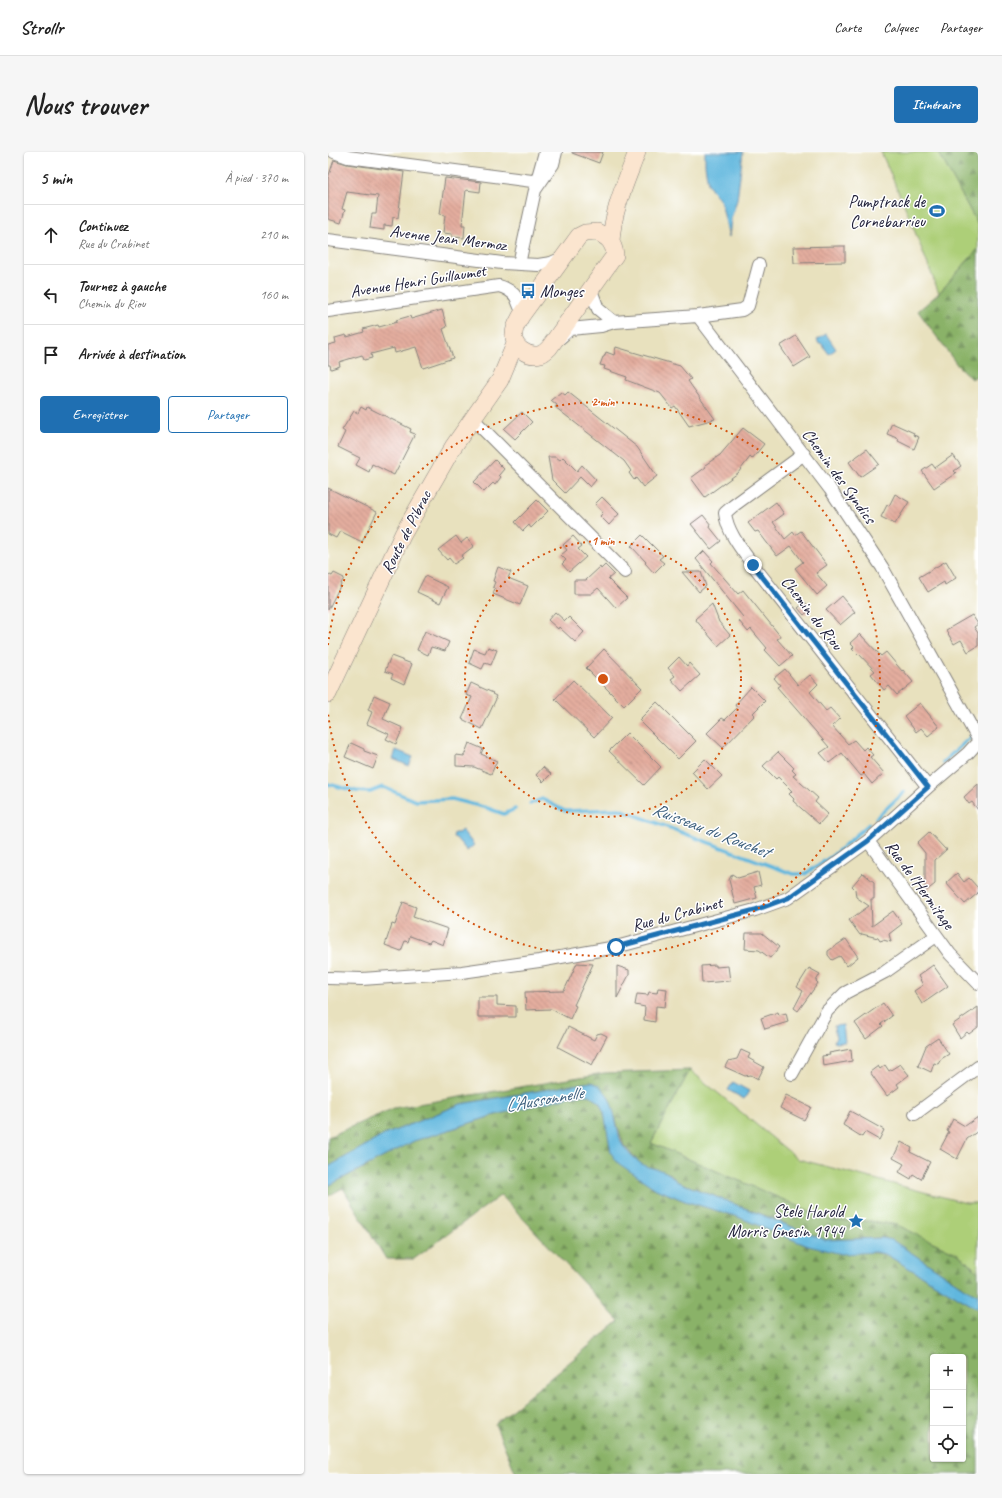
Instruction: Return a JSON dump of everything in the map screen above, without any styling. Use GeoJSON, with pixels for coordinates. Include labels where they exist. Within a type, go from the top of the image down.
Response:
{"type":"FeatureCollection","features":[{"type":"Feature","properties":{"kind":"main road"},"geometry":{"type":"LineString","coordinates":[[611,241],[617,203],[638,152]]}},
{"type":"Feature","properties":{"kind":"main road"},"geometry":{"type":"LineString","coordinates":[[591,232],[617,203]]}},
{"type":"Feature","properties":{"kind":"main road"},"geometry":{"type":"LineString","coordinates":[[549,348],[615,255],[614,247],[611,241],[598,232],[591,232]]}},
{"type":"Feature","properties":{"kind":"main road","name":"Route de Pibrac"},"geometry":{"type":"LineString","coordinates":[[328,694],[404,534],[431,483],[472,418],[500,380],[515,344],[515,329],[524,312],[579,236],[591,232]]}},
{"type":"Feature","properties":{"kind":"main road"},"geometry":{"type":"LineString","coordinates":[[515,344],[522,351],[532,354]]}},
{"type":"Feature","properties":{"kind":"main road","name":"Route de Pibrac"},"geometry":{"type":"LineString","coordinates":[[500,380],[532,354],[540,354],[549,348]]}},
{"type":"Feature","properties":{"kind":"street"},"geometry":{"type":"LineString","coordinates":[[334,152],[348,157],[534,185]]}},
{"type":"Feature","properties":{"kind":"street"},"geometry":{"type":"LineString","coordinates":[[519,264],[534,185],[545,152]]}},
{"type":"Feature","properties":{"kind":"street"},"geometry":{"type":"LineString","coordinates":[[534,185],[553,164],[556,152]]}},
{"type":"Feature","properties":{"kind":"street","name":"Avenue Jean Mermoz"},"geometry":{"type":"LineString","coordinates":[[328,240],[421,253],[519,264],[538,265],[551,263],[562,258]]}},
{"type":"Feature","properties":{"kind":"street"},"geometry":{"type":"LineString","coordinates":[[549,348],[570,329],[601,326],[614,322],[698,316],[742,310],[748,306],[759,265]]}},
{"type":"Feature","properties":{"kind":"street","name":"Avenue Henri Guillaumet"},"geometry":{"type":"LineString","coordinates":[[328,312],[499,286],[510,290],[516,297],[520,308],[524,312]]}},
{"type":"Feature","properties":{"kind":"street"},"geometry":{"type":"LineString","coordinates":[[591,290],[598,309],[614,322]]}},
{"type":"Feature","properties":{"kind":"street","name":"Chemin des Syndics"},"geometry":{"type":"LineString","coordinates":[[698,316],[830,489],[882,567],[976,737]]}},
{"type":"Feature","properties":{"kind":"street"},"geometry":{"type":"LineString","coordinates":[[472,418],[626,572]]}},
{"type":"Feature","properties":{"kind":"street","name":"Chemin du Riou"},"geometry":{"type":"LineString","coordinates":[[804,454],[733,506],[725,513],[726,518],[739,545],[753,565],[928,787]]}},
{"type":"Feature","properties":{"kind":"street","name":"Rue du Crabinet"},"geometry":{"type":"LineString","coordinates":[[328,978],[362,979],[462,972],[539,961],[616,947],[755,910],[788,898],[868,841],[968,753],[976,737]]}},
{"type":"Feature","properties":{"kind":"street","name":"Rue de l'Hermitage"},"geometry":{"type":"LineString","coordinates":[[868,841],[936,936],[950,954],[978,983]]}},
{"type":"Feature","properties":{"kind":"street"},"geometry":{"type":"LineString","coordinates":[[792,1074],[827,1011],[845,993],[885,972],[936,936]]}},
{"type":"Feature","properties":{"kind":"street"},"geometry":{"type":"LineString","coordinates":[[915,1114],[978,1067]]}},
{"type":"Feature","properties":{"kind":"green space"},"geometry":{"type":"Polygon","coordinates":[[[881,152],[939,152],[978,225],[978,249],[939,293],[906,209],[881,152]]]}},
{"type":"Feature","properties":{"kind":"green space"},"geometry":{"type":"Polygon","coordinates":[[[978,152],[978,225],[939,153],[978,152]]]}},
{"type":"Feature","properties":{"kind":"green space"},"geometry":{"type":"Polygon","coordinates":[[[978,249],[978,375],[972,379],[958,366],[918,311],[939,293],[978,249]]]}},
{"type":"Feature","properties":{"kind":"green space"},"geometry":{"type":"Polygon","coordinates":[[[690,1070],[798,1159],[966,1203],[978,1203],[978,1272],[958,1254],[897,1225],[870,1221],[833,1221],[651,1143],[690,1070]]]}},
{"type":"Feature","properties":{"kind":"green space"},"geometry":{"type":"Polygon","coordinates":[[[690,1070],[651,1143],[833,1221],[870,1221],[897,1225],[958,1254],[978,1272],[978,1295],[966,1289],[892,1240],[882,1238],[826,1240],[676,1181],[671,1174],[642,1165],[624,1146],[609,1098],[591,1082],[461,1104],[384,1135],[328,1167],[328,1137],[394,1108],[604,1073],[690,1070]]]}},
{"type":"Feature","properties":{"kind":"green space"},"geometry":{"type":"Polygon","coordinates":[[[576,1095],[591,1096],[597,1100],[604,1113],[611,1153],[656,1189],[685,1201],[738,1217],[808,1246],[885,1254],[978,1309],[978,1474],[516,1474],[495,1424],[619,1321],[501,1195],[414,1259],[386,1259],[343,1188],[328,1196],[328,1186],[414,1141],[495,1115],[576,1095]]]}},
{"type":"Feature","properties":{"kind":"water"},"geometry":{"type":"Polygon","coordinates":[[[705,152],[743,152],[737,200],[731,219],[729,237],[721,202],[708,184],[705,165],[705,152]]]}},
{"type":"Feature","properties":{"kind":"water"},"geometry":{"type":"Polygon","coordinates":[[[826,334],[836,349],[829,354],[817,340],[826,334]]]}},
{"type":"Feature","properties":{"kind":"water"},"geometry":{"type":"Polygon","coordinates":[[[396,750],[413,757],[409,766],[393,759],[396,750]]]}},
{"type":"Feature","properties":{"kind":"water"},"geometry":{"type":"Polygon","coordinates":[[[462,830],[474,845],[467,851],[456,838],[453,837],[454,833],[458,833],[462,830]]]}},
{"type":"Feature","properties":{"kind":"water"},"geometry":{"type":"Polygon","coordinates":[[[843,1025],[845,1042],[835,1043],[834,1041],[836,1038],[834,1026],[843,1025]]]}},
{"type":"Feature","properties":{"kind":"water","name":"L'Aussonnelle"},"geometry":{"type":"Polygon","coordinates":[[[591,1082],[599,1086],[606,1093],[610,1100],[623,1146],[643,1165],[665,1172],[676,1181],[825,1240],[882,1238],[892,1240],[966,1289],[978,1295],[978,1309],[885,1254],[875,1252],[842,1254],[808,1246],[738,1217],[685,1201],[656,1189],[618,1163],[611,1153],[604,1112],[599,1102],[590,1095],[576,1095],[495,1115],[414,1141],[328,1186],[328,1167],[384,1135],[461,1104],[591,1082]]]}},
{"type":"Feature","properties":{"kind":"water"},"geometry":{"type":"Polygon","coordinates":[[[733,1082],[749,1091],[744,1099],[728,1090],[733,1082]]]}},
{"type":"Feature","properties":{"kind":"building"},"geometry":{"type":"Polygon","coordinates":[[[572,152],[603,152],[599,163],[572,152]]]}},
{"type":"Feature","properties":{"kind":"building"},"geometry":{"type":"Polygon","coordinates":[[[334,160],[347,164],[404,172],[398,218],[393,217],[392,226],[384,225],[384,230],[370,228],[372,214],[376,214],[378,196],[347,192],[342,209],[345,210],[341,223],[328,219],[328,178],[334,160]]]}},
{"type":"Feature","properties":{"kind":"building"},"geometry":{"type":"Polygon","coordinates":[[[445,178],[481,182],[480,192],[466,190],[462,225],[465,225],[464,238],[452,237],[452,234],[443,233],[445,215],[440,214],[445,178]]]}},
{"type":"Feature","properties":{"kind":"building"},"geometry":{"type":"Polygon","coordinates":[[[845,246],[845,262],[794,263],[793,247],[845,246]]]}},
{"type":"Feature","properties":{"kind":"building"},"geometry":{"type":"Polygon","coordinates":[[[442,310],[447,327],[443,329],[453,358],[423,368],[416,347],[395,353],[394,348],[371,354],[372,358],[364,360],[362,355],[339,362],[340,366],[331,369],[330,365],[328,365],[328,345],[336,343],[335,338],[346,335],[347,337],[364,332],[363,329],[378,325],[379,327],[397,322],[396,320],[410,316],[411,319],[442,310]]]}},
{"type":"Feature","properties":{"kind":"building"},"geometry":{"type":"Polygon","coordinates":[[[796,336],[810,357],[794,367],[780,346],[796,336]]]}},
{"type":"Feature","properties":{"kind":"building"},"geometry":{"type":"Polygon","coordinates":[[[616,347],[680,366],[691,379],[688,381],[715,419],[689,426],[675,406],[672,408],[660,393],[626,380],[627,377],[604,369],[605,366],[600,365],[603,357],[606,352],[614,355],[616,347]]]}},
{"type":"Feature","properties":{"kind":"building"},"geometry":{"type":"Polygon","coordinates":[[[561,392],[565,395],[568,392],[637,447],[657,476],[643,487],[636,478],[634,480],[629,473],[631,471],[624,461],[555,407],[557,405],[551,400],[561,392]]]}},
{"type":"Feature","properties":{"kind":"building"},"geometry":{"type":"Polygon","coordinates":[[[361,407],[366,410],[367,407],[411,429],[410,432],[415,434],[394,475],[372,464],[369,472],[356,465],[360,458],[338,447],[345,432],[342,430],[354,411],[358,413],[361,407]]]}},
{"type":"Feature","properties":{"kind":"building"},"geometry":{"type":"Polygon","coordinates":[[[522,412],[532,422],[515,439],[504,429],[522,412]]]}},
{"type":"Feature","properties":{"kind":"building"},"geometry":{"type":"Polygon","coordinates":[[[892,423],[914,433],[913,435],[919,437],[914,449],[898,441],[899,439],[887,434],[892,423]]]}},
{"type":"Feature","properties":{"kind":"building"},"geometry":{"type":"Polygon","coordinates":[[[743,428],[764,444],[752,459],[750,457],[738,473],[705,497],[691,478],[706,467],[705,465],[720,455],[743,428]]]}},
{"type":"Feature","properties":{"kind":"building"},"geometry":{"type":"Polygon","coordinates":[[[867,449],[879,464],[860,477],[849,462],[867,449]]]}},
{"type":"Feature","properties":{"kind":"building"},"geometry":{"type":"Polygon","coordinates":[[[953,455],[961,466],[954,471],[956,473],[934,488],[922,471],[932,464],[935,468],[953,455]]]}},
{"type":"Feature","properties":{"kind":"building"},"geometry":{"type":"Polygon","coordinates":[[[548,457],[556,457],[560,460],[563,457],[577,471],[582,465],[596,480],[590,487],[580,477],[565,493],[552,480],[548,457]]]}},
{"type":"Feature","properties":{"kind":"building"},"geometry":{"type":"Polygon","coordinates":[[[495,460],[504,469],[499,475],[501,477],[495,485],[493,483],[484,492],[474,482],[495,460]]]}},
{"type":"Feature","properties":{"kind":"building"},"geometry":{"type":"Polygon","coordinates":[[[328,488],[377,512],[362,542],[340,531],[336,538],[328,534],[328,488]]]}},
{"type":"Feature","properties":{"kind":"building"},"geometry":{"type":"Polygon","coordinates":[[[895,494],[909,502],[895,524],[881,517],[895,494]]]}},
{"type":"Feature","properties":{"kind":"building"},"geometry":{"type":"Polygon","coordinates":[[[602,497],[619,514],[609,525],[600,516],[603,513],[595,504],[602,497]]]}},
{"type":"Feature","properties":{"kind":"building"},"geometry":{"type":"Polygon","coordinates":[[[537,500],[548,511],[531,528],[529,525],[523,531],[515,522],[537,500]]]}},
{"type":"Feature","properties":{"kind":"building"},"geometry":{"type":"Polygon","coordinates":[[[776,502],[784,514],[773,522],[785,539],[793,532],[795,535],[801,531],[827,565],[816,573],[827,586],[817,595],[795,568],[803,562],[791,546],[777,556],[758,531],[755,532],[748,523],[776,502]]]}},
{"type":"Feature","properties":{"kind":"building"},"geometry":{"type":"Polygon","coordinates":[[[703,515],[711,525],[709,526],[721,541],[711,549],[691,524],[703,515]]]}},
{"type":"Feature","properties":{"kind":"building"},"geometry":{"type":"Polygon","coordinates":[[[642,535],[663,556],[659,559],[664,563],[654,573],[631,546],[642,535]]]}},
{"type":"Feature","properties":{"kind":"building"},"geometry":{"type":"Polygon","coordinates":[[[456,536],[461,543],[467,538],[474,546],[461,556],[463,558],[454,564],[449,558],[447,560],[438,550],[456,536]]]}},
{"type":"Feature","properties":{"kind":"building"},"geometry":{"type":"Polygon","coordinates":[[[573,536],[582,546],[578,549],[586,557],[569,572],[562,564],[566,560],[561,555],[567,550],[563,545],[573,536]]]}},
{"type":"Feature","properties":{"kind":"building"},"geometry":{"type":"Polygon","coordinates":[[[704,551],[713,561],[711,563],[738,594],[743,590],[781,637],[777,639],[792,656],[780,666],[765,650],[767,648],[751,629],[748,632],[739,621],[743,617],[696,559],[704,551]]]}},
{"type":"Feature","properties":{"kind":"building"},"geometry":{"type":"Polygon","coordinates":[[[946,561],[956,578],[945,585],[944,582],[928,592],[919,577],[946,561]]]}},
{"type":"Feature","properties":{"kind":"building"},"geometry":{"type":"Polygon","coordinates":[[[605,565],[614,574],[608,579],[627,598],[616,608],[598,588],[591,594],[574,594],[574,580],[586,580],[600,567],[601,569],[605,565]]]}},
{"type":"Feature","properties":{"kind":"building"},"geometry":{"type":"Polygon","coordinates":[[[498,567],[511,572],[508,578],[528,586],[520,605],[493,594],[495,582],[493,581],[498,567]]]}},
{"type":"Feature","properties":{"kind":"building"},"geometry":{"type":"Polygon","coordinates":[[[682,572],[701,572],[706,586],[699,592],[682,572]]]}},
{"type":"Feature","properties":{"kind":"building"},"geometry":{"type":"Polygon","coordinates":[[[334,573],[344,578],[328,610],[328,574],[332,576],[334,573]]]}},
{"type":"Feature","properties":{"kind":"building"},"geometry":{"type":"Polygon","coordinates":[[[425,576],[448,587],[440,603],[417,592],[425,576]]]}},
{"type":"Feature","properties":{"kind":"building"},"geometry":{"type":"Polygon","coordinates":[[[842,596],[855,612],[840,625],[826,610],[842,596]]]}},
{"type":"Feature","properties":{"kind":"building"},"geometry":{"type":"Polygon","coordinates":[[[805,602],[811,609],[804,615],[798,608],[805,602]]]}},
{"type":"Feature","properties":{"kind":"building"},"geometry":{"type":"Polygon","coordinates":[[[712,604],[719,622],[730,635],[718,646],[695,619],[712,604]]]}},
{"type":"Feature","properties":{"kind":"building"},"geometry":{"type":"Polygon","coordinates":[[[555,612],[565,621],[569,617],[584,632],[575,642],[559,627],[558,629],[548,620],[555,612]]]}},
{"type":"Feature","properties":{"kind":"building"},"geometry":{"type":"Polygon","coordinates":[[[972,615],[978,624],[974,627],[978,633],[978,646],[968,652],[961,640],[954,644],[946,630],[972,615]]]}},
{"type":"Feature","properties":{"kind":"building"},"geometry":{"type":"Polygon","coordinates":[[[425,631],[449,642],[445,651],[431,647],[428,655],[417,650],[425,631]]]}},
{"type":"Feature","properties":{"kind":"building"},"geometry":{"type":"Polygon","coordinates":[[[860,634],[881,656],[886,652],[913,682],[897,695],[889,686],[884,690],[871,674],[875,671],[859,654],[858,655],[852,649],[854,647],[850,643],[860,634]]]}},
{"type":"Feature","properties":{"kind":"building"},"geometry":{"type":"Polygon","coordinates":[[[488,647],[497,650],[491,665],[485,663],[482,669],[469,663],[474,649],[485,653],[488,647]]]}},
{"type":"Feature","properties":{"kind":"building"},"geometry":{"type":"Polygon","coordinates":[[[604,649],[642,688],[624,706],[586,668],[604,649]]]}},
{"type":"Feature","properties":{"kind":"building"},"geometry":{"type":"Polygon","coordinates":[[[391,656],[412,664],[404,684],[391,678],[393,674],[385,671],[391,656]]]}},
{"type":"Feature","properties":{"kind":"building"},"geometry":{"type":"Polygon","coordinates":[[[679,657],[687,666],[689,663],[700,675],[682,691],[671,679],[675,676],[668,668],[679,657]]]}},
{"type":"Feature","properties":{"kind":"building"},"geometry":{"type":"Polygon","coordinates":[[[785,669],[798,685],[810,675],[818,684],[810,692],[826,711],[830,708],[840,719],[832,726],[848,744],[854,740],[863,750],[866,747],[873,755],[870,757],[884,773],[872,784],[864,774],[861,776],[842,753],[829,763],[820,753],[829,747],[777,687],[780,685],[774,678],[785,669]]]}},
{"type":"Feature","properties":{"kind":"building"},"geometry":{"type":"Polygon","coordinates":[[[573,680],[612,718],[594,737],[555,699],[573,680]]]}},
{"type":"Feature","properties":{"kind":"building"},"geometry":{"type":"Polygon","coordinates":[[[471,683],[493,693],[492,694],[496,696],[482,729],[462,719],[472,697],[466,695],[471,683]]]}},
{"type":"Feature","properties":{"kind":"building"},"geometry":{"type":"Polygon","coordinates":[[[751,687],[765,701],[753,713],[755,715],[723,748],[707,733],[722,718],[725,720],[737,708],[735,705],[751,687]]]}},
{"type":"Feature","properties":{"kind":"building"},"geometry":{"type":"Polygon","coordinates":[[[374,695],[390,702],[383,719],[403,728],[396,744],[386,739],[389,734],[367,724],[372,712],[368,710],[374,695]]]}},
{"type":"Feature","properties":{"kind":"building"},"geometry":{"type":"Polygon","coordinates":[[[657,702],[696,741],[678,759],[639,720],[657,702]]]}},
{"type":"Feature","properties":{"kind":"building"},"geometry":{"type":"Polygon","coordinates":[[[920,703],[939,727],[928,736],[921,728],[916,732],[904,716],[920,703]]]}},
{"type":"Feature","properties":{"kind":"building"},"geometry":{"type":"Polygon","coordinates":[[[627,733],[661,767],[644,785],[609,751],[627,733]]]}},
{"type":"Feature","properties":{"kind":"building"},"geometry":{"type":"Polygon","coordinates":[[[351,743],[364,749],[364,751],[378,756],[373,769],[345,757],[351,743]]]}},
{"type":"Feature","properties":{"kind":"building"},"geometry":{"type":"Polygon","coordinates":[[[469,743],[483,749],[481,754],[497,761],[491,774],[474,767],[456,766],[456,755],[464,756],[469,743]]]}},
{"type":"Feature","properties":{"kind":"building"},"geometry":{"type":"Polygon","coordinates":[[[778,752],[794,768],[792,770],[796,774],[793,776],[818,798],[815,802],[828,814],[819,824],[793,801],[794,799],[789,794],[792,791],[778,777],[776,779],[763,766],[778,752]]]}},
{"type":"Feature","properties":{"kind":"building"},"geometry":{"type":"Polygon","coordinates":[[[705,759],[722,776],[708,789],[692,772],[705,759]]]}},
{"type":"Feature","properties":{"kind":"building"},"geometry":{"type":"Polygon","coordinates":[[[543,767],[551,774],[543,782],[536,775],[543,767]]]}},
{"type":"Feature","properties":{"kind":"building"},"geometry":{"type":"Polygon","coordinates":[[[978,784],[978,810],[972,802],[969,804],[964,797],[978,784]]]}},
{"type":"Feature","properties":{"kind":"building"},"geometry":{"type":"Polygon","coordinates":[[[929,832],[945,849],[947,849],[935,860],[935,884],[925,892],[925,853],[917,843],[929,832]]]}},
{"type":"Feature","properties":{"kind":"building"},"geometry":{"type":"Polygon","coordinates":[[[758,872],[761,885],[754,887],[757,898],[735,904],[729,880],[732,874],[738,878],[758,872]]]}},
{"type":"Feature","properties":{"kind":"building"},"geometry":{"type":"Polygon","coordinates":[[[863,873],[874,882],[874,899],[871,899],[872,926],[893,911],[902,924],[889,934],[891,942],[883,940],[880,941],[878,938],[862,934],[860,935],[849,920],[869,906],[856,897],[855,889],[852,886],[863,873]]]}},
{"type":"Feature","properties":{"kind":"building"},"geometry":{"type":"Polygon","coordinates":[[[957,873],[964,882],[969,878],[978,888],[978,893],[965,904],[946,883],[957,873]]]}},
{"type":"Feature","properties":{"kind":"building"},"geometry":{"type":"Polygon","coordinates":[[[403,902],[416,907],[413,917],[448,929],[443,945],[431,940],[429,943],[410,936],[408,942],[405,941],[401,951],[385,945],[392,924],[395,925],[403,902]]]}},
{"type":"Feature","properties":{"kind":"building"},"geometry":{"type":"Polygon","coordinates":[[[746,933],[762,933],[779,947],[770,958],[759,950],[745,949],[746,933]]]}},
{"type":"Feature","properties":{"kind":"building"},"geometry":{"type":"Polygon","coordinates":[[[846,939],[858,957],[847,966],[840,956],[832,960],[828,955],[828,951],[846,939]]]}},
{"type":"Feature","properties":{"kind":"building"},"geometry":{"type":"Polygon","coordinates":[[[577,963],[593,964],[574,1005],[576,1006],[570,1019],[551,1009],[526,1010],[525,992],[564,991],[577,963]]]}},
{"type":"Feature","properties":{"kind":"building"},"geometry":{"type":"Polygon","coordinates":[[[716,965],[716,967],[728,966],[730,981],[702,983],[701,966],[716,965]]]}},
{"type":"Feature","properties":{"kind":"building"},"geometry":{"type":"Polygon","coordinates":[[[933,965],[948,986],[922,1004],[914,991],[923,985],[918,976],[933,965]]]}},
{"type":"Feature","properties":{"kind":"building"},"geometry":{"type":"Polygon","coordinates":[[[617,966],[629,970],[629,975],[617,998],[617,966]]]}},
{"type":"Feature","properties":{"kind":"building"},"geometry":{"type":"Polygon","coordinates":[[[809,968],[820,974],[816,981],[818,983],[798,1011],[794,1008],[803,991],[797,987],[809,968]]]}},
{"type":"Feature","properties":{"kind":"building"},"geometry":{"type":"Polygon","coordinates":[[[658,988],[667,989],[665,1007],[656,1006],[655,1022],[644,1020],[645,1007],[635,1005],[637,994],[648,995],[649,992],[657,993],[658,988]]]}},
{"type":"Feature","properties":{"kind":"building"},"geometry":{"type":"Polygon","coordinates":[[[478,997],[497,997],[497,1005],[516,1006],[516,1017],[478,1017],[478,997]]]}},
{"type":"Feature","properties":{"kind":"building"},"geometry":{"type":"Polygon","coordinates":[[[883,1003],[892,1016],[881,1024],[883,1026],[866,1039],[855,1023],[883,1003]]]}},
{"type":"Feature","properties":{"kind":"building"},"geometry":{"type":"Polygon","coordinates":[[[978,1007],[978,1027],[969,1034],[967,1032],[960,1038],[952,1025],[978,1007]]]}},
{"type":"Feature","properties":{"kind":"building"},"geometry":{"type":"Polygon","coordinates":[[[778,1012],[779,1015],[786,1013],[788,1022],[765,1029],[761,1018],[778,1012]]]}},
{"type":"Feature","properties":{"kind":"building"},"geometry":{"type":"Polygon","coordinates":[[[568,1027],[594,1040],[597,1034],[601,1033],[607,1036],[592,1065],[558,1047],[568,1027]]]}},
{"type":"Feature","properties":{"kind":"building"},"geometry":{"type":"Polygon","coordinates":[[[938,1038],[949,1054],[941,1059],[938,1064],[934,1063],[931,1072],[918,1066],[926,1046],[938,1038]]]}},
{"type":"Feature","properties":{"kind":"building"},"geometry":{"type":"Polygon","coordinates":[[[851,1049],[852,1061],[823,1066],[822,1056],[830,1055],[829,1053],[851,1049]]]}},
{"type":"Feature","properties":{"kind":"building"},"geometry":{"type":"Polygon","coordinates":[[[741,1050],[750,1054],[748,1058],[764,1067],[758,1079],[751,1075],[745,1076],[725,1067],[728,1061],[737,1059],[741,1050]]]}},
{"type":"Feature","properties":{"kind":"building"},"geometry":{"type":"Polygon","coordinates":[[[900,1064],[909,1075],[897,1084],[899,1087],[887,1096],[870,1072],[878,1066],[880,1069],[885,1065],[889,1071],[900,1064]]]}},
{"type":"Feature","properties":{"kind":"building"},"geometry":{"type":"Polygon","coordinates":[[[786,1095],[811,1107],[804,1120],[780,1108],[786,1095]]]}},
{"type":"Feature","properties":{"kind":"building"},"geometry":{"type":"Polygon","coordinates":[[[850,1111],[884,1130],[879,1140],[865,1132],[862,1137],[843,1125],[850,1111]]]}},
{"type":"Feature","properties":{"kind":"building"},"geometry":{"type":"Polygon","coordinates":[[[978,1117],[978,1131],[967,1139],[957,1159],[940,1149],[949,1132],[947,1131],[953,1119],[965,1126],[978,1117]]]}},
{"type":"Feature","properties":{"kind":"building"},"geometry":{"type":"Polygon","coordinates":[[[901,1142],[912,1148],[910,1152],[930,1162],[921,1179],[913,1174],[911,1179],[899,1172],[904,1164],[893,1158],[901,1142]]]}},
{"type":"Feature","properties":{"kind":"waterway","name":"Ruisseau du Rouchet"},"geometry":{"type":"LineString","coordinates":[[943,762],[973,735]]}},
{"type":"Feature","properties":{"kind":"waterway","name":"Ruisseau du Rouchet"},"geometry":{"type":"LineString","coordinates":[[328,784],[356,791],[370,792],[383,787],[416,801],[452,799],[504,814],[515,809]]}},
{"type":"Feature","properties":{"kind":"waterway","name":"Ruisseau du Rouchet"},"geometry":{"type":"LineString","coordinates":[[876,818],[904,792]]}},
{"type":"Feature","properties":{"kind":"waterway","name":"Ruisseau du Rouchet"},"geometry":{"type":"LineString","coordinates":[[530,804],[542,799],[565,811],[619,809],[793,874],[805,874],[832,856],[869,824]]}},
{"type":"Feature","properties":{"kind":"place","name":"Pumptrack de Cornebarrieu"},"geometry":{"type":"Point","coordinates":[937,211]}},
{"type":"Feature","properties":{"kind":"place","name":"Monges"},"geometry":{"type":"Point","coordinates":[528,291]}},
{"type":"Feature","properties":{"kind":"place","name":"Stele Harold Morris Gnesin 1944"},"geometry":{"type":"Point","coordinates":[856,1221]}},
{"type":"Feature","properties":{"kind":"route"},"geometry":{"type":"LineString","coordinates":[[616,947],[755,910],[788,898],[868,841],[928,787],[753,565]]}}]}
